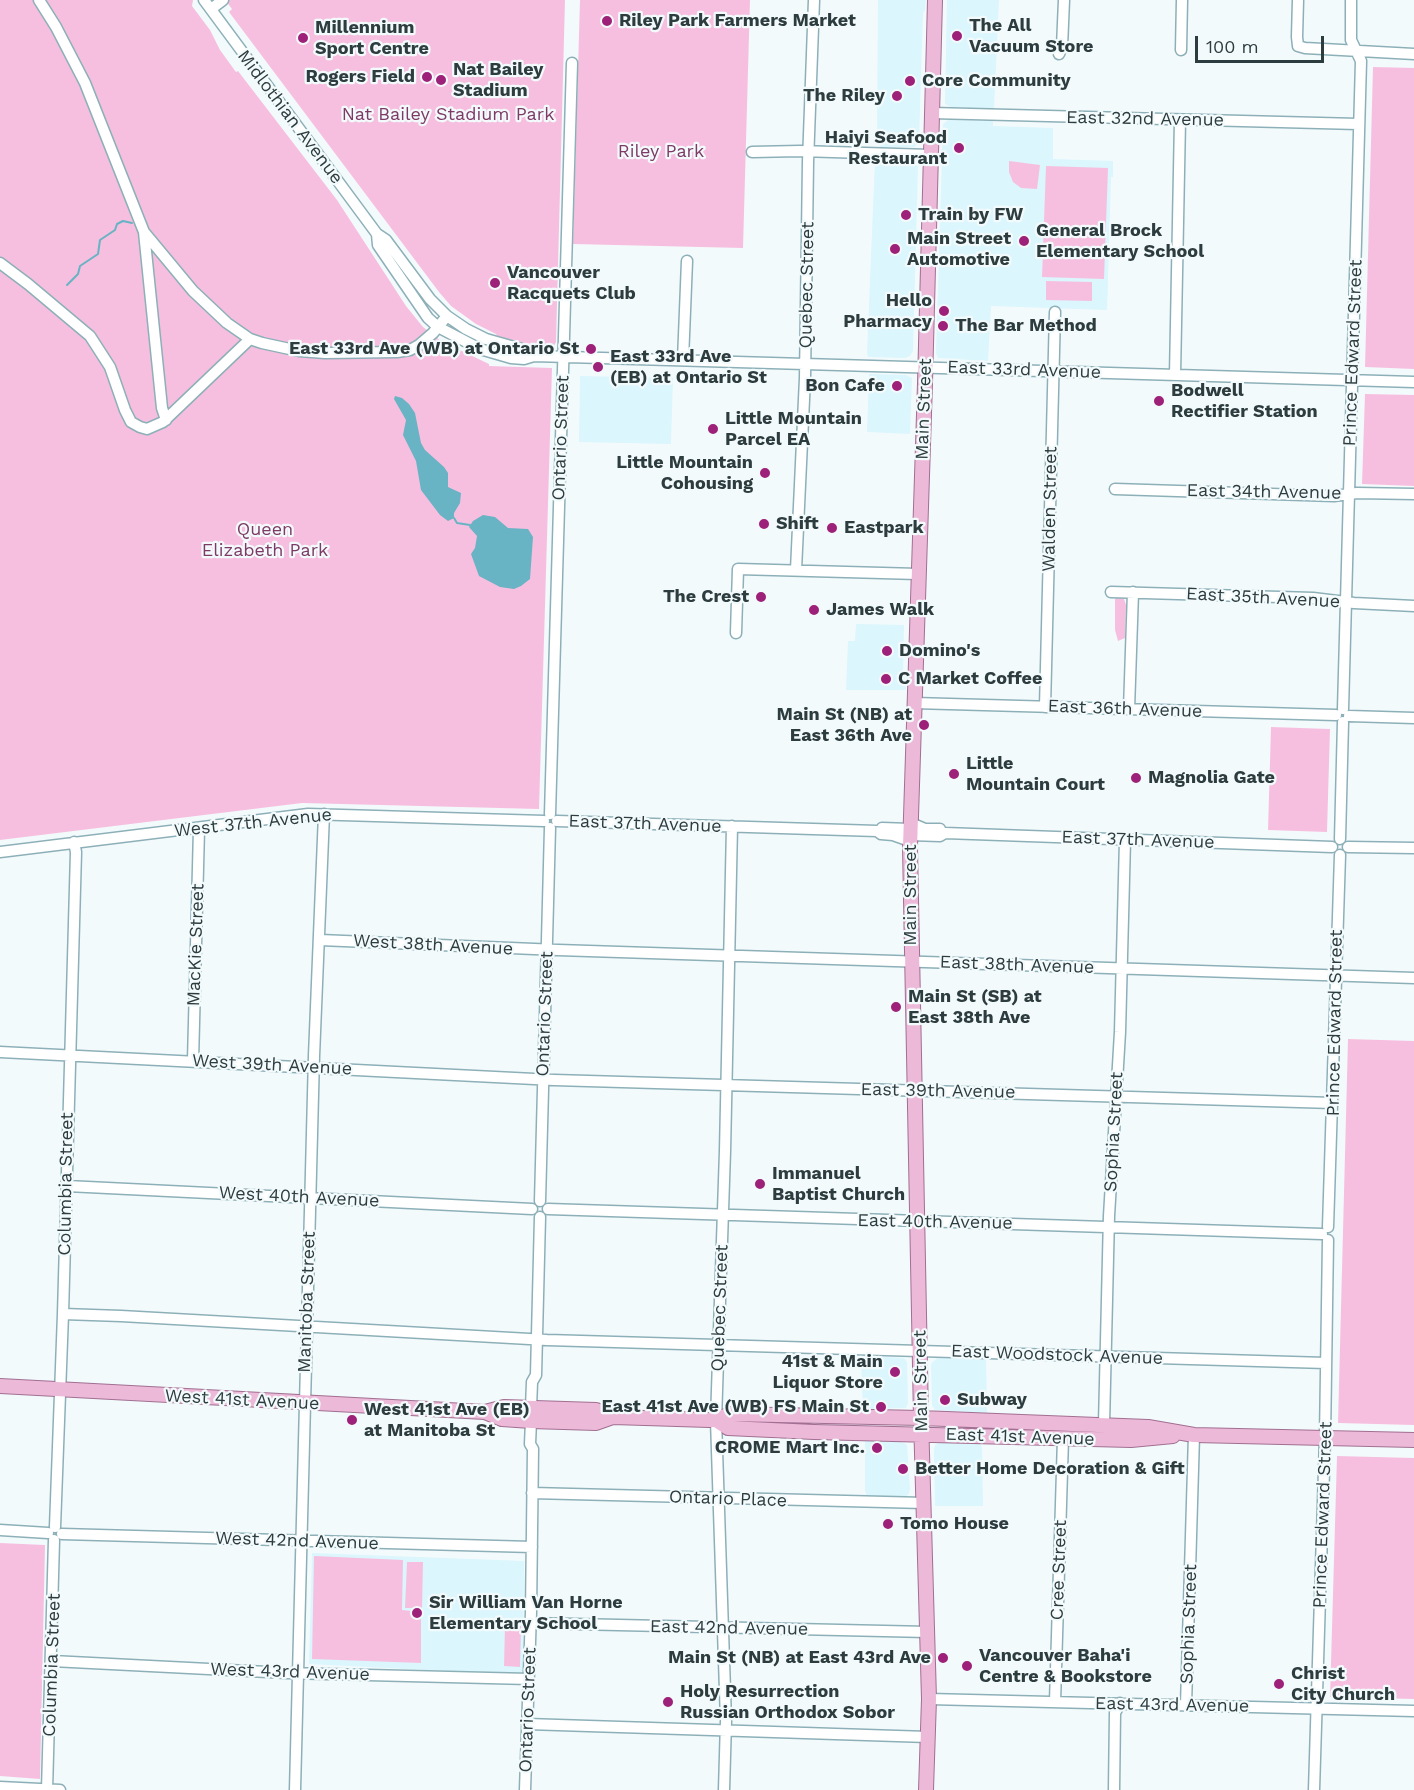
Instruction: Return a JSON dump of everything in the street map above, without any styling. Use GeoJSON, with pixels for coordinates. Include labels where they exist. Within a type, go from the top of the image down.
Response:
{"type":"FeatureCollection","features":[{"type":"Feature","properties":{"kind":"main road","name":"Main Street"},"geometry":{"type":"LineString","coordinates":[[926,1790],[929,1699],[928,1632],[921,1418],[910,832],[926,367],[935,0]]}},
{"type":"Feature","properties":{"kind":"main road","name":"West 41st Avenue"},"geometry":{"type":"LineString","coordinates":[[0,1386],[484,1412],[504,1407],[535,1415]]}},
{"type":"Feature","properties":{"kind":"main road","name":"East 41st Avenue"},"geometry":{"type":"LineString","coordinates":[[535,1415],[596,1423],[613,1417],[716,1420],[730,1414],[921,1418],[1148,1426],[1188,1434],[1414,1440]]}},
{"type":"Feature","properties":{"kind":"main road","name":"East 41st Avenue"},"geometry":{"type":"LineString","coordinates":[[716,1420],[728,1428],[922,1434],[1148,1440],[1188,1434]]}},
{"type":"Feature","properties":{"kind":"street"},"geometry":{"type":"LineString","coordinates":[[39,0],[85,83],[144,232],[162,408],[166,420]]}},
{"type":"Feature","properties":{"kind":"street"},"geometry":{"type":"LineString","coordinates":[[207,4],[223,0]]}},
{"type":"Feature","properties":{"kind":"street","name":"Quebec Street"},"geometry":{"type":"LineString","coordinates":[[796,570],[805,364],[814,0]]}},
{"type":"Feature","properties":{"kind":"street"},"geometry":{"type":"LineString","coordinates":[[1059,54],[1062,47],[1064,0]]}},
{"type":"Feature","properties":{"kind":"street"},"geometry":{"type":"LineString","coordinates":[[1181,50],[1182,0]]}},
{"type":"Feature","properties":{"kind":"street"},"geometry":{"type":"LineString","coordinates":[[1298,0],[1298,46],[1414,54]]}},
{"type":"Feature","properties":{"kind":"street","name":"Prince Edward Street"},"geometry":{"type":"LineString","coordinates":[[1314,1790],[1325,1438],[1326,1234],[1333,1103],[1337,847],[1343,716],[1361,61],[1351,40],[1351,0]]}},
{"type":"Feature","properties":{"kind":"street","name":"Midlothian Avenue"},"geometry":{"type":"LineString","coordinates":[[207,4],[377,234],[386,240],[430,299],[466,330],[486,339],[525,350],[534,356]]}},
{"type":"Feature","properties":{"kind":"street","name":"Ontario Street"},"geometry":{"type":"LineString","coordinates":[[525,1790],[532,1547],[533,1449],[530,1443],[535,1415],[532,1382],[536,1375],[572,63]]}},
{"type":"Feature","properties":{"kind":"street","name":"East 32nd Avenue"},"geometry":{"type":"LineString","coordinates":[[932,113],[1358,124]]}},
{"type":"Feature","properties":{"kind":"street"},"geometry":{"type":"LineString","coordinates":[[1175,375],[1180,120]]}},
{"type":"Feature","properties":{"kind":"street"},"geometry":{"type":"LineString","coordinates":[[752,152],[759,150],[930,155]]}},
{"type":"Feature","properties":{"kind":"street"},"geometry":{"type":"LineString","coordinates":[[144,232],[193,291],[227,322],[250,339],[262,343],[299,351],[325,353],[397,352],[410,350],[419,345],[447,316]]}},
{"type":"Feature","properties":{"kind":"street","name":"Midlothian Avenue"},"geometry":{"type":"LineString","coordinates":[[377,234],[378,245],[401,280],[438,327]]}},
{"type":"Feature","properties":{"kind":"street"},"geometry":{"type":"LineString","coordinates":[[683,360],[687,261]]}},
{"type":"Feature","properties":{"kind":"street"},"geometry":{"type":"LineString","coordinates":[[0,263],[66,315],[98,345],[110,367],[131,422],[147,429],[166,420],[250,339]]}},
{"type":"Feature","properties":{"kind":"street","name":"Walden Street"},"geometry":{"type":"LineString","coordinates":[[1044,707],[1055,312]]}},
{"type":"Feature","properties":{"kind":"street","name":"East 33rd Avenue"},"geometry":{"type":"LineString","coordinates":[[438,327],[493,354],[524,359],[534,356],[563,356],[1414,382]]}},
{"type":"Feature","properties":{"kind":"street","name":"East 34th Avenue"},"geometry":{"type":"LineString","coordinates":[[1115,489],[1334,496],[1348,493],[1414,494]]}},
{"type":"Feature","properties":{"kind":"street"},"geometry":{"type":"LineString","coordinates":[[736,633],[738,569],[918,574]]}},
{"type":"Feature","properties":{"kind":"street","name":"East 35th Avenue"},"geometry":{"type":"LineString","coordinates":[[1111,592],[1313,598],[1414,606]]}},
{"type":"Feature","properties":{"kind":"street"},"geometry":{"type":"LineString","coordinates":[[1130,709],[1132,592]]}},
{"type":"Feature","properties":{"kind":"street","name":"East 36th Avenue"},"geometry":{"type":"LineString","coordinates":[[914,703],[1414,718]]}},
{"type":"Feature","properties":{"kind":"street","name":"West 37th Avenue"},"geometry":{"type":"LineString","coordinates":[[0,852],[199,829],[263,819],[324,814],[550,821]]}},
{"type":"Feature","properties":{"kind":"street","name":"Manitoba Street"},"geometry":{"type":"LineString","coordinates":[[295,1790],[313,1067],[324,814]]}},
{"type":"Feature","properties":{"kind":"street","name":"East 37th Avenue"},"geometry":{"type":"LineString","coordinates":[[550,821],[877,831],[881,828],[940,836],[945,833],[1337,847]]}},
{"type":"Feature","properties":{"kind":"street","name":"Quebec Street"},"geometry":{"type":"LineString","coordinates":[[724,1790],[726,1730],[716,1420],[732,826]]}},
{"type":"Feature","properties":{"kind":"street","name":"MacKie Street"},"geometry":{"type":"LineString","coordinates":[[193,1061],[199,829]]}},
{"type":"Feature","properties":{"kind":"street","name":"Sophia Street"},"geometry":{"type":"LineString","coordinates":[[1104,1424],[1109,1226],[1117,1096],[1125,840]]}},
{"type":"Feature","properties":{"kind":"street","name":"Columbia Street"},"geometry":{"type":"LineString","coordinates":[[47,1790],[67,1186],[74,934],[74,842]]}},
{"type":"Feature","properties":{"kind":"street"},"geometry":{"type":"LineString","coordinates":[[1337,847],[1345,854],[1348,847],[1414,848]]}},
{"type":"Feature","properties":{"kind":"street","name":"West 38th Avenue"},"geometry":{"type":"LineString","coordinates":[[320,940],[547,950]]}},
{"type":"Feature","properties":{"kind":"street","name":"East 38th Avenue"},"geometry":{"type":"LineString","coordinates":[[547,950],[1414,978]]}},
{"type":"Feature","properties":{"kind":"street","name":"West 39th Avenue"},"geometry":{"type":"LineString","coordinates":[[0,1052],[544,1080]]}},
{"type":"Feature","properties":{"kind":"street","name":"East 39th Avenue"},"geometry":{"type":"LineString","coordinates":[[544,1080],[1333,1103]]}},
{"type":"Feature","properties":{"kind":"street","name":"West 40th Avenue"},"geometry":{"type":"LineString","coordinates":[[67,1186],[540,1209]]}},
{"type":"Feature","properties":{"kind":"street","name":"East 40th Avenue"},"geometry":{"type":"LineString","coordinates":[[540,1209],[1326,1234]]}},
{"type":"Feature","properties":{"kind":"street","name":"East Woodstock Avenue"},"geometry":{"type":"LineString","coordinates":[[63,1314],[537,1339],[1326,1363]]}},
{"type":"Feature","properties":{"kind":"street","name":"Sophia Street"},"geometry":{"type":"LineString","coordinates":[[1186,1705],[1188,1434]]}},
{"type":"Feature","properties":{"kind":"street","name":"Cree Street"},"geometry":{"type":"LineString","coordinates":[[1055,1702],[1063,1438]]}},
{"type":"Feature","properties":{"kind":"street","name":"Ontario Place"},"geometry":{"type":"LineString","coordinates":[[532,1493],[924,1503]]}},
{"type":"Feature","properties":{"kind":"street","name":"West 42nd Avenue"},"geometry":{"type":"LineString","coordinates":[[0,1530],[532,1547]]}},
{"type":"Feature","properties":{"kind":"street","name":"East 42nd Avenue"},"geometry":{"type":"LineString","coordinates":[[530,1623],[928,1632]]}},
{"type":"Feature","properties":{"kind":"street","name":"West 43rd Avenue"},"geometry":{"type":"LineString","coordinates":[[52,1661],[298,1673],[529,1679]]}},
{"type":"Feature","properties":{"kind":"street","name":"East 43rd Avenue"},"geometry":{"type":"LineString","coordinates":[[929,1699],[1414,1710]]}},
{"type":"Feature","properties":{"kind":"street"},"geometry":{"type":"LineString","coordinates":[[1114,1790],[1115,1713],[1120,1703]]}},
{"type":"Feature","properties":{"kind":"street"},"geometry":{"type":"LineString","coordinates":[[527,1724],[928,1737]]}},
{"type":"Feature","properties":{"kind":"street"},"geometry":{"type":"LineString","coordinates":[[0,1787],[60,1790]]}},
{"type":"Feature","properties":{"kind":"shaded area"},"geometry":{"type":"Polygon","coordinates":[[[878,0],[926,0],[923,13],[919,140],[915,147],[880,147],[877,141],[878,0]]]}},
{"type":"Feature","properties":{"kind":"shaded area"},"geometry":{"type":"Polygon","coordinates":[[[947,0],[999,0],[994,109],[951,107],[945,104],[947,0]]]}},
{"type":"Feature","properties":{"kind":"shaded area","name":"General Brock Elementary School"},"geometry":{"type":"Polygon","coordinates":[[[948,120],[993,121],[993,126],[1053,128],[1053,159],[1113,161],[1107,310],[991,306],[988,361],[938,358],[936,353],[943,124],[948,120]]]}},
{"type":"Feature","properties":{"kind":"shaded area"},"geometry":{"type":"Polygon","coordinates":[[[875,160],[912,162],[918,166],[913,351],[905,358],[868,357],[867,353],[875,160]]]}},
{"type":"Feature","properties":{"kind":"shaded area"},"geometry":{"type":"Polygon","coordinates":[[[869,374],[906,375],[912,378],[910,434],[867,432],[869,374]]]}},
{"type":"Feature","properties":{"kind":"shaded area"},"geometry":{"type":"Polygon","coordinates":[[[580,376],[673,378],[671,444],[579,442],[580,376]]]}},
{"type":"Feature","properties":{"kind":"shaded area"},"geometry":{"type":"Polygon","coordinates":[[[856,624],[904,625],[903,675],[906,680],[906,690],[846,690],[848,641],[855,641],[856,624]]]}},
{"type":"Feature","properties":{"kind":"shaded area"},"geometry":{"type":"Polygon","coordinates":[[[863,1356],[904,1358],[907,1362],[908,1403],[906,1408],[863,1409],[861,1360],[863,1356]]]}},
{"type":"Feature","properties":{"kind":"shaded area"},"geometry":{"type":"Polygon","coordinates":[[[937,1358],[986,1359],[987,1413],[935,1410],[932,1405],[931,1364],[937,1358]]]}},
{"type":"Feature","properties":{"kind":"shaded area"},"geometry":{"type":"Polygon","coordinates":[[[865,1440],[902,1442],[907,1445],[910,1490],[908,1495],[903,1498],[867,1498],[865,1440]]]}},
{"type":"Feature","properties":{"kind":"shaded area"},"geometry":{"type":"Polygon","coordinates":[[[940,1442],[980,1444],[982,1447],[983,1506],[935,1506],[934,1450],[935,1445],[940,1442]]]}},
{"type":"Feature","properties":{"kind":"shaded area","name":"Sir William Van Horne Elementary School"},"geometry":{"type":"Polygon","coordinates":[[[312,1553],[524,1561],[523,1675],[309,1664],[312,1553]]]}},
{"type":"Feature","properties":{"kind":"green space","name":"Queen Elizabeth Park"},"geometry":{"type":"Polygon","coordinates":[[[0,0],[193,0],[192,6],[210,30],[220,50],[337,200],[406,306],[423,327],[441,341],[489,366],[552,368],[539,809],[302,803],[0,840],[0,0]]]}},
{"type":"Feature","properties":{"kind":"green space","name":"Nat Bailey Stadium Park"},"geometry":{"type":"Polygon","coordinates":[[[225,0],[565,0],[556,342],[554,346],[523,345],[499,339],[496,334],[476,324],[451,306],[229,12],[232,9],[225,0]]]}},
{"type":"Feature","properties":{"kind":"green space","name":"Riley Park"},"geometry":{"type":"Polygon","coordinates":[[[580,0],[750,0],[743,248],[573,244],[580,0]]]}},
{"type":"Feature","properties":{"kind":"green space"},"geometry":{"type":"Polygon","coordinates":[[[1373,67],[1414,68],[1414,369],[1365,367],[1373,67]]]}},
{"type":"Feature","properties":{"kind":"green space"},"geometry":{"type":"Polygon","coordinates":[[[1009,161],[1040,165],[1037,189],[1021,188],[1013,182],[1009,172],[1009,161]]]}},
{"type":"Feature","properties":{"kind":"green space"},"geometry":{"type":"Polygon","coordinates":[[[1046,166],[1108,168],[1104,279],[1042,277],[1046,166]]]}},
{"type":"Feature","properties":{"kind":"green space"},"geometry":{"type":"Polygon","coordinates":[[[1046,281],[1092,282],[1092,301],[1046,300],[1046,281]]]}},
{"type":"Feature","properties":{"kind":"green space"},"geometry":{"type":"Polygon","coordinates":[[[1365,394],[1414,395],[1414,486],[1362,484],[1365,394]]]}},
{"type":"Feature","properties":{"kind":"green space"},"geometry":{"type":"Polygon","coordinates":[[[1118,597],[1124,599],[1126,605],[1125,638],[1118,641],[1115,630],[1115,599],[1118,597]]]}},
{"type":"Feature","properties":{"kind":"green space"},"geometry":{"type":"Polygon","coordinates":[[[1271,727],[1330,729],[1327,832],[1268,830],[1271,727]]]}},
{"type":"Feature","properties":{"kind":"green space"},"geometry":{"type":"Polygon","coordinates":[[[1348,1039],[1414,1041],[1414,1425],[1338,1423],[1348,1039]]]}},
{"type":"Feature","properties":{"kind":"green space"},"geometry":{"type":"Polygon","coordinates":[[[1337,1456],[1414,1458],[1414,1699],[1330,1697],[1337,1456]]]}},
{"type":"Feature","properties":{"kind":"green space"},"geometry":{"type":"Polygon","coordinates":[[[0,1543],[45,1545],[40,1779],[0,1776],[0,1543]]]}},
{"type":"Feature","properties":{"kind":"green space"},"geometry":{"type":"Polygon","coordinates":[[[314,1556],[403,1560],[402,1610],[421,1612],[421,1663],[312,1659],[314,1556]]]}},
{"type":"Feature","properties":{"kind":"green space"},"geometry":{"type":"Polygon","coordinates":[[[407,1562],[423,1562],[422,1608],[405,1608],[407,1562]]]}},
{"type":"Feature","properties":{"kind":"green space"},"geometry":{"type":"Polygon","coordinates":[[[505,1626],[521,1626],[520,1667],[504,1666],[505,1626]]]}},
{"type":"Feature","properties":{"kind":"water"},"geometry":{"type":"Polygon","coordinates":[[[395,396],[402,398],[415,413],[421,443],[448,473],[448,487],[461,493],[454,518],[448,521],[440,515],[421,490],[416,461],[403,435],[406,420],[394,399],[395,396]]]}},
{"type":"Feature","properties":{"kind":"water"},"geometry":{"type":"Polygon","coordinates":[[[483,515],[495,517],[508,528],[528,529],[533,537],[530,579],[521,586],[514,589],[500,587],[479,576],[471,554],[475,548],[477,536],[469,527],[473,521],[483,515]]]}},
{"type":"Feature","properties":{"kind":"waterway"},"geometry":{"type":"LineString","coordinates":[[67,285],[78,274],[80,266],[98,254],[100,240],[115,230],[117,224],[123,221],[132,223]]}},
{"type":"Feature","properties":{"kind":"waterway"},"geometry":{"type":"LineString","coordinates":[[454,518],[457,523],[470,525]]}},
{"type":"Feature","properties":{"kind":"place","name":"Riley Park Farmers Market"},"geometry":{"type":"Point","coordinates":[607,21]}},
{"type":"Feature","properties":{"kind":"place","name":"The All Vacuum Store"},"geometry":{"type":"Point","coordinates":[957,36]}},
{"type":"Feature","properties":{"kind":"place","name":"Millennium Sport Centre"},"geometry":{"type":"Point","coordinates":[303,38]}},
{"type":"Feature","properties":{"kind":"place","name":"Rogers Field"},"geometry":{"type":"Point","coordinates":[427,77]}},
{"type":"Feature","properties":{"kind":"place","name":"Nat Bailey Stadium"},"geometry":{"type":"Point","coordinates":[441,80]}},
{"type":"Feature","properties":{"kind":"place","name":"Core Community"},"geometry":{"type":"Point","coordinates":[910,81]}},
{"type":"Feature","properties":{"kind":"place","name":"The Riley"},"geometry":{"type":"Point","coordinates":[897,96]}},
{"type":"Feature","properties":{"kind":"place","name":"Haiyi Seafood Restaurant"},"geometry":{"type":"Point","coordinates":[959,148]}},
{"type":"Feature","properties":{"kind":"place","name":"Train by FW"},"geometry":{"type":"Point","coordinates":[906,215]}},
{"type":"Feature","properties":{"kind":"place","name":"General Brock Elementary School"},"geometry":{"type":"Point","coordinates":[1024,241]}},
{"type":"Feature","properties":{"kind":"place","name":"Main Street Automotive"},"geometry":{"type":"Point","coordinates":[895,249]}},
{"type":"Feature","properties":{"kind":"place","name":"Vancouver Racquets Club"},"geometry":{"type":"Point","coordinates":[495,283]}},
{"type":"Feature","properties":{"kind":"place","name":"Hello Pharmacy"},"geometry":{"type":"Point","coordinates":[944,311]}},
{"type":"Feature","properties":{"kind":"place","name":"The Bar Method"},"geometry":{"type":"Point","coordinates":[943,326]}},
{"type":"Feature","properties":{"kind":"place","name":"East 33rd Ave (WB) at Ontario St"},"geometry":{"type":"Point","coordinates":[591,349]}},
{"type":"Feature","properties":{"kind":"place","name":"East 33rd Ave (EB) at Ontario St"},"geometry":{"type":"Point","coordinates":[598,367]}},
{"type":"Feature","properties":{"kind":"place","name":"Bon Cafe"},"geometry":{"type":"Point","coordinates":[897,386]}},
{"type":"Feature","properties":{"kind":"place","name":"Bodwell Rectifier Station"},"geometry":{"type":"Point","coordinates":[1159,401]}},
{"type":"Feature","properties":{"kind":"place","name":"Little Mountain Parcel EA"},"geometry":{"type":"Point","coordinates":[713,429]}},
{"type":"Feature","properties":{"kind":"place","name":"Little Mountain Cohousing"},"geometry":{"type":"Point","coordinates":[765,473]}},
{"type":"Feature","properties":{"kind":"place","name":"Shift"},"geometry":{"type":"Point","coordinates":[764,524]}},
{"type":"Feature","properties":{"kind":"place","name":"Eastpark"},"geometry":{"type":"Point","coordinates":[832,528]}},
{"type":"Feature","properties":{"kind":"place","name":"The Crest"},"geometry":{"type":"Point","coordinates":[761,597]}},
{"type":"Feature","properties":{"kind":"place","name":"James Walk"},"geometry":{"type":"Point","coordinates":[814,610]}},
{"type":"Feature","properties":{"kind":"place","name":"Domino's"},"geometry":{"type":"Point","coordinates":[887,651]}},
{"type":"Feature","properties":{"kind":"place","name":"C Market Coffee"},"geometry":{"type":"Point","coordinates":[886,679]}},
{"type":"Feature","properties":{"kind":"place","name":"Main St (NB) at East 36th Ave"},"geometry":{"type":"Point","coordinates":[924,725]}},
{"type":"Feature","properties":{"kind":"place","name":"Little Mountain Court"},"geometry":{"type":"Point","coordinates":[954,774]}},
{"type":"Feature","properties":{"kind":"place","name":"Magnolia Gate"},"geometry":{"type":"Point","coordinates":[1136,778]}},
{"type":"Feature","properties":{"kind":"place","name":"Main St (SB) at East 38th Ave"},"geometry":{"type":"Point","coordinates":[896,1007]}},
{"type":"Feature","properties":{"kind":"place","name":"Immanuel Baptist Church"},"geometry":{"type":"Point","coordinates":[760,1184]}},
{"type":"Feature","properties":{"kind":"place","name":"41st & Main Liquor Store"},"geometry":{"type":"Point","coordinates":[895,1372]}},
{"type":"Feature","properties":{"kind":"place","name":"Subway"},"geometry":{"type":"Point","coordinates":[945,1400]}},
{"type":"Feature","properties":{"kind":"place","name":"East 41st Ave (WB) FS Main St"},"geometry":{"type":"Point","coordinates":[881,1407]}},
{"type":"Feature","properties":{"kind":"place","name":"West 41st Ave (EB) at Manitoba St"},"geometry":{"type":"Point","coordinates":[352,1420]}},
{"type":"Feature","properties":{"kind":"place","name":"CROME Mart Inc."},"geometry":{"type":"Point","coordinates":[877,1448]}},
{"type":"Feature","properties":{"kind":"place","name":"Better Home Decoration & Gift"},"geometry":{"type":"Point","coordinates":[903,1469]}},
{"type":"Feature","properties":{"kind":"place","name":"Tomo House"},"geometry":{"type":"Point","coordinates":[888,1524]}},
{"type":"Feature","properties":{"kind":"place","name":"Sir William Van Horne Elementary School"},"geometry":{"type":"Point","coordinates":[417,1613]}},
{"type":"Feature","properties":{"kind":"place","name":"Main St (NB) at East 43rd Ave"},"geometry":{"type":"Point","coordinates":[943,1658]}},
{"type":"Feature","properties":{"kind":"place","name":"Vancouver Baha'i Centre & Bookstore"},"geometry":{"type":"Point","coordinates":[967,1666]}},
{"type":"Feature","properties":{"kind":"place","name":"Christ City Church"},"geometry":{"type":"Point","coordinates":[1279,1684]}},
{"type":"Feature","properties":{"kind":"place","name":"Holy Resurrection Russian Orthodox Sobor"},"geometry":{"type":"Point","coordinates":[668,1702]}}]}
